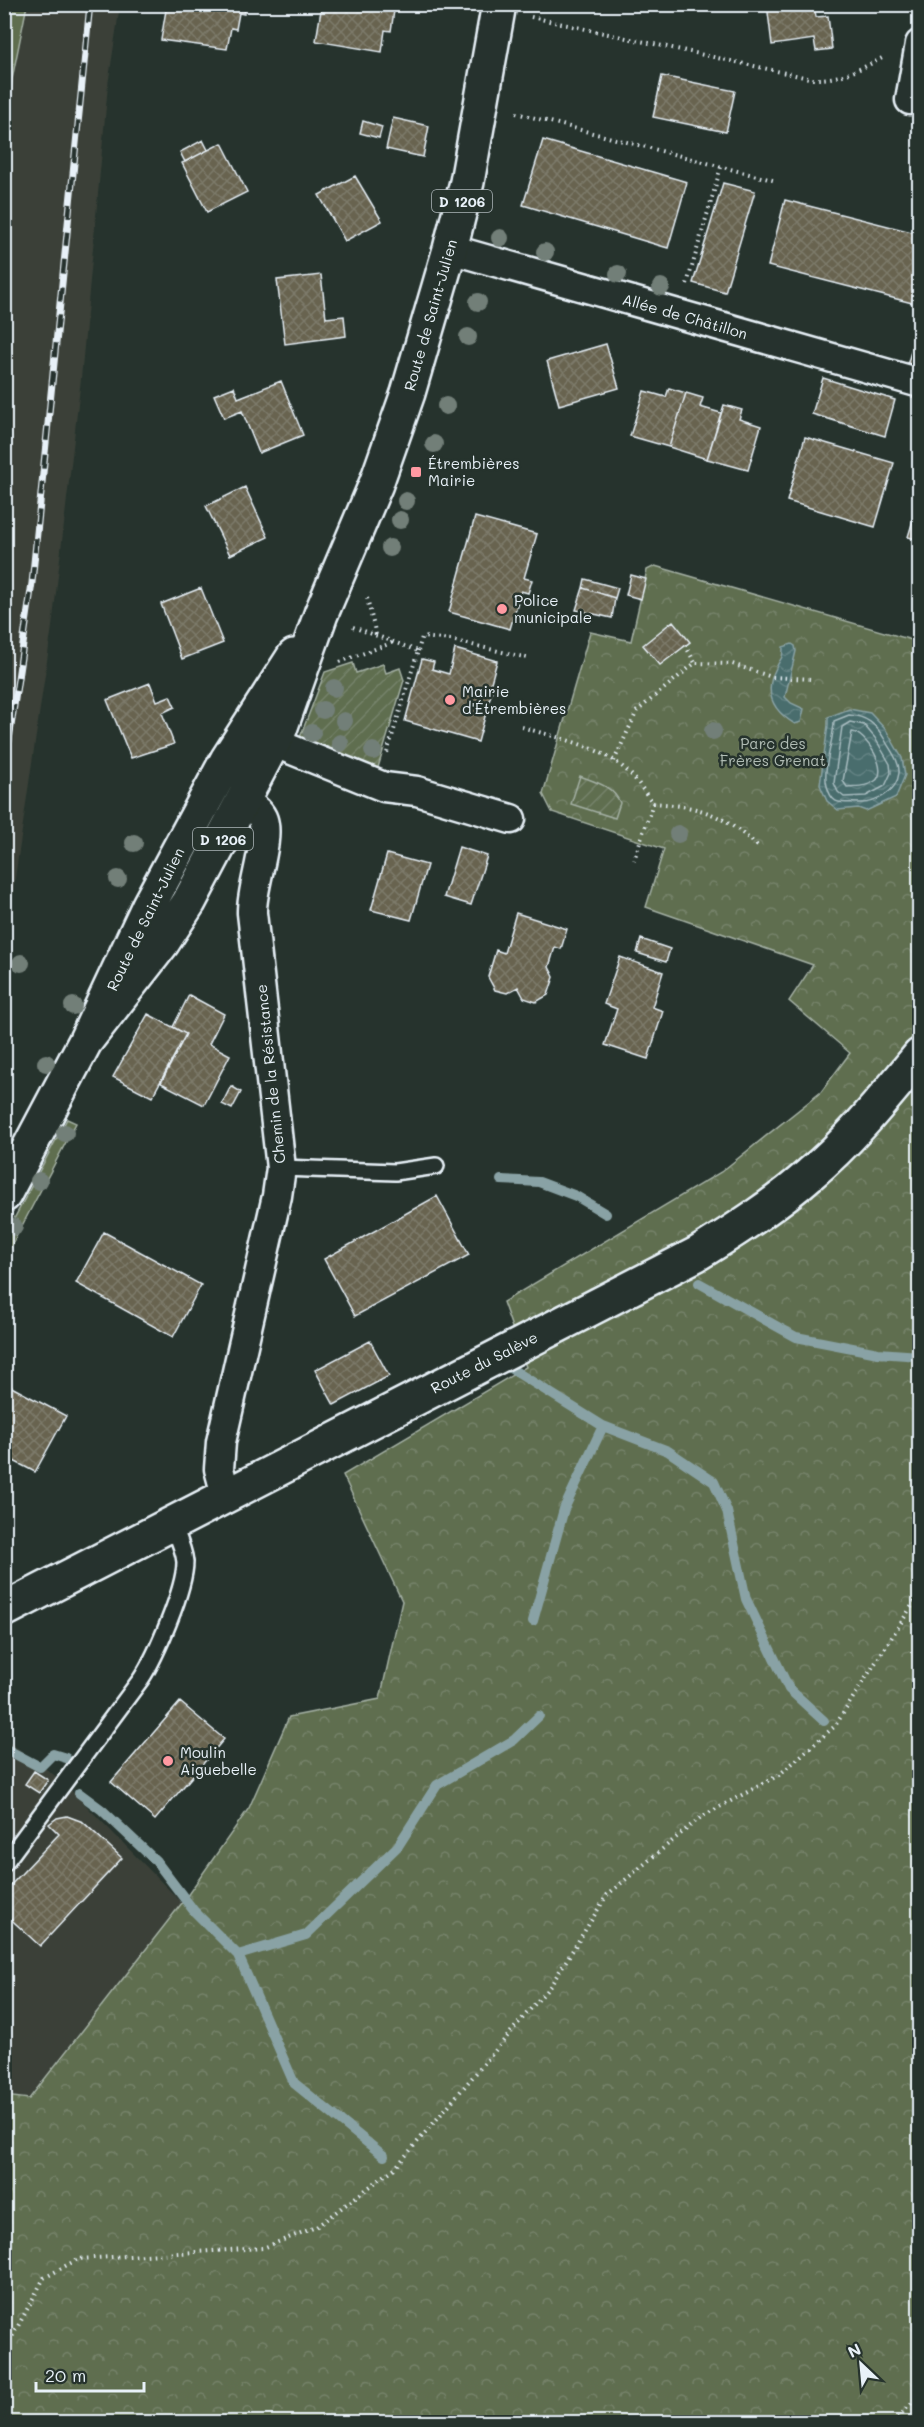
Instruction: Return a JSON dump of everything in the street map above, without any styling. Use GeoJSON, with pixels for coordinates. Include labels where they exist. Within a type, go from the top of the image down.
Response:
{"type":"FeatureCollection","features":[{"type":"Feature","properties":{"kind":"main road","name":"Route de Saint-Julien"},"geometry":{"type":"LineString","coordinates":[[85,1042],[180,916],[244,800],[260,736],[334,619],[365,512],[402,413],[450,249],[482,104],[512,10]]}},
{"type":"Feature","properties":{"kind":"main road","name":"Route de Saint-Julien"},"geometry":{"type":"LineString","coordinates":[[4,1195],[85,1042],[145,912],[227,760],[260,736]]}},
{"type":"Feature","properties":{"kind":"main road","name":"Route du Salève"},"geometry":{"type":"LineString","coordinates":[[4,1610],[697,1254],[741,1227],[812,1173],[848,1137],[920,1055]]}},
{"type":"Feature","properties":{"kind":"street"},"geometry":{"type":"LineString","coordinates":[[910,100],[920,44]]}},
{"type":"Feature","properties":{"kind":"street","name":"Allée de Châtillon"},"geometry":{"type":"LineString","coordinates":[[450,249],[920,383]]}},
{"type":"Feature","properties":{"kind":"street"},"geometry":{"type":"LineString","coordinates":[[260,736],[377,785],[417,791],[511,819]]}},
{"type":"Feature","properties":{"kind":"street","name":"Chemin de la Résistance"},"geometry":{"type":"LineString","coordinates":[[226,1495],[219,1468],[221,1443],[277,1196],[281,1167],[252,913],[252,893],[264,829],[258,811],[244,800]]}},
{"type":"Feature","properties":{"kind":"lane"},"geometry":{"type":"LineString","coordinates":[[281,1167],[395,1172],[436,1166]]}},
{"type":"Feature","properties":{"kind":"lane"},"geometry":{"type":"LineString","coordinates":[[4,1864],[134,1688],[155,1656],[184,1571],[183,1550],[172,1523]]}},
{"type":"Feature","properties":{"kind":"path"},"geometry":{"type":"LineString","coordinates":[[512,10],[813,79],[831,78],[850,73],[890,54]]}},
{"type":"Feature","properties":{"kind":"path"},"geometry":{"type":"LineString","coordinates":[[482,104],[776,181]]}},
{"type":"Feature","properties":{"kind":"path"},"geometry":{"type":"LineString","coordinates":[[678,314],[721,167]]}},
{"type":"Feature","properties":{"kind":"path"},"geometry":{"type":"LineString","coordinates":[[365,590],[376,635]]}},
{"type":"Feature","properties":{"kind":"path"},"geometry":{"type":"LineString","coordinates":[[334,619],[418,651]]}},
{"type":"Feature","properties":{"kind":"path"},"geometry":{"type":"LineString","coordinates":[[377,785],[422,638],[451,640],[528,658]]}},
{"type":"Feature","properties":{"kind":"path"},"geometry":{"type":"LineString","coordinates":[[339,662],[394,642]]}},
{"type":"Feature","properties":{"kind":"path"},"geometry":{"type":"LineString","coordinates":[[685,645],[695,663]]}},
{"type":"Feature","properties":{"kind":"path"},"geometry":{"type":"LineString","coordinates":[[614,761],[637,711],[695,663],[732,664],[772,677],[812,679]]}},
{"type":"Feature","properties":{"kind":"path"},"geometry":{"type":"LineString","coordinates":[[522,727],[589,749],[614,761],[630,774],[652,803],[694,808],[715,814],[733,825],[759,847]]}},
{"type":"Feature","properties":{"kind":"path"},"geometry":{"type":"LineString","coordinates":[[634,861],[652,803]]}},
{"type":"Feature","properties":{"kind":"path"},"geometry":{"type":"LineString","coordinates":[[4,2352],[44,2278],[78,2259],[263,2248],[316,2227],[396,2167],[551,1985],[607,1895],[701,1817],[778,1775],[835,1726],[920,1593]]}},
{"type":"Feature","properties":{"kind":"path"},"geometry":{"type":"LineString","coordinates":[[894,2422],[920,2394]]}},
{"type":"Feature","properties":{"kind":"shaded area"},"geometry":{"type":"Polygon","coordinates":[[[27,5],[120,5],[108,85],[81,379],[52,627],[5,946],[4,157],[12,79],[27,5]]]}},
{"type":"Feature","properties":{"kind":"shaded area"},"geometry":{"type":"Polygon","coordinates":[[[5,1739],[61,1780],[182,1903],[29,2099],[5,2096],[5,1739]]]}},
{"type":"Feature","properties":{"kind":"green space"},"geometry":{"type":"Polygon","coordinates":[[[5,4],[27,5],[12,79],[5,157],[5,4]]]}},
{"type":"Feature","properties":{"kind":"green space","name":"Parc des Frères Grenat"},"geometry":{"type":"Polygon","coordinates":[[[655,566],[919,642],[919,2422],[5,2422],[5,2096],[29,2099],[182,1903],[249,1808],[289,1717],[380,1699],[402,1601],[343,1475],[526,1367],[503,1302],[721,1172],[821,1092],[850,1053],[789,1001],[813,965],[646,907],[664,849],[552,812],[543,794],[590,632],[631,641],[647,570],[655,566]]]}},
{"type":"Feature","properties":{"kind":"green space"},"geometry":{"type":"Polygon","coordinates":[[[353,663],[356,673],[383,664],[386,673],[400,668],[404,680],[377,771],[299,740],[325,672],[353,663]]]}},
{"type":"Feature","properties":{"kind":"green space"},"geometry":{"type":"Polygon","coordinates":[[[580,776],[603,785],[613,792],[620,803],[615,818],[571,804],[580,776]]]}},
{"type":"Feature","properties":{"kind":"green space"},"geometry":{"type":"Polygon","coordinates":[[[67,1119],[76,1123],[5,1258],[5,1236],[67,1119]]]}},
{"type":"Feature","properties":{"kind":"water"},"geometry":{"type":"Polygon","coordinates":[[[792,644],[796,651],[785,697],[791,703],[804,709],[801,722],[795,724],[776,707],[770,693],[772,677],[782,656],[783,647],[792,644]]]}},
{"type":"Feature","properties":{"kind":"water"},"geometry":{"type":"Polygon","coordinates":[[[849,709],[870,713],[886,730],[902,758],[905,775],[896,797],[866,811],[858,808],[838,810],[827,801],[820,785],[828,717],[849,709]]]}},
{"type":"Feature","properties":{"kind":"building"},"geometry":{"type":"Polygon","coordinates":[[[167,4],[246,4],[244,14],[239,13],[236,29],[231,28],[227,49],[161,40],[167,4]]]}},
{"type":"Feature","properties":{"kind":"building"},"geometry":{"type":"Polygon","coordinates":[[[322,4],[395,4],[391,31],[385,30],[382,52],[316,41],[322,4]]]}},
{"type":"Feature","properties":{"kind":"building"},"geometry":{"type":"Polygon","coordinates":[[[767,4],[814,4],[816,17],[828,16],[832,49],[816,51],[814,39],[772,45],[767,4]]]}},
{"type":"Feature","properties":{"kind":"building"},"geometry":{"type":"Polygon","coordinates":[[[662,76],[735,91],[726,132],[653,117],[662,76]]]}},
{"type":"Feature","properties":{"kind":"building"},"geometry":{"type":"Polygon","coordinates":[[[393,118],[429,126],[423,157],[386,149],[393,118]]]}},
{"type":"Feature","properties":{"kind":"building"},"geometry":{"type":"Polygon","coordinates":[[[363,121],[382,127],[379,138],[360,133],[363,121]]]}},
{"type":"Feature","properties":{"kind":"building"},"geometry":{"type":"Polygon","coordinates":[[[203,140],[208,150],[185,162],[180,152],[203,140]]]}},
{"type":"Feature","properties":{"kind":"building"},"geometry":{"type":"Polygon","coordinates":[[[543,140],[687,182],[668,248],[523,205],[543,140]]]}},
{"type":"Feature","properties":{"kind":"building"},"geometry":{"type":"Polygon","coordinates":[[[222,143],[247,192],[207,212],[182,163],[222,143]]]}},
{"type":"Feature","properties":{"kind":"building"},"geometry":{"type":"Polygon","coordinates":[[[355,176],[382,221],[345,241],[319,195],[355,176]]]}},
{"type":"Feature","properties":{"kind":"building"},"geometry":{"type":"Polygon","coordinates":[[[723,183],[755,191],[725,292],[693,283],[723,183]]]}},
{"type":"Feature","properties":{"kind":"building"},"geometry":{"type":"Polygon","coordinates":[[[785,200],[920,234],[920,305],[768,266],[785,200]]]}},
{"type":"Feature","properties":{"kind":"building"},"geometry":{"type":"Polygon","coordinates":[[[321,275],[326,318],[344,316],[346,336],[285,344],[277,280],[321,275]]]}},
{"type":"Feature","properties":{"kind":"building"},"geometry":{"type":"Polygon","coordinates":[[[915,338],[920,340],[920,373],[906,369],[915,338]]]}},
{"type":"Feature","properties":{"kind":"building"},"geometry":{"type":"Polygon","coordinates":[[[606,344],[619,388],[559,405],[547,361],[606,344]]]}},
{"type":"Feature","properties":{"kind":"building"},"geometry":{"type":"Polygon","coordinates":[[[823,378],[895,400],[885,436],[812,414],[823,378]]]}},
{"type":"Feature","properties":{"kind":"building"},"geometry":{"type":"Polygon","coordinates":[[[281,381],[303,435],[259,453],[242,411],[224,418],[214,395],[234,387],[238,398],[281,381]]]}},
{"type":"Feature","properties":{"kind":"building"},"geometry":{"type":"Polygon","coordinates":[[[669,388],[686,393],[669,447],[630,436],[644,391],[666,397],[669,388]]]}},
{"type":"Feature","properties":{"kind":"building"},"geometry":{"type":"Polygon","coordinates":[[[686,393],[703,398],[700,407],[721,413],[707,459],[669,447],[686,393]]]}},
{"type":"Feature","properties":{"kind":"building"},"geometry":{"type":"Polygon","coordinates":[[[724,405],[742,410],[739,419],[761,426],[748,470],[707,459],[724,405]]]}},
{"type":"Feature","properties":{"kind":"building"},"geometry":{"type":"Polygon","coordinates":[[[805,437],[894,463],[875,527],[787,501],[805,437]]]}},
{"type":"Feature","properties":{"kind":"building"},"geometry":{"type":"Polygon","coordinates":[[[245,487],[268,537],[230,555],[206,506],[245,487]]]}},
{"type":"Feature","properties":{"kind":"building"},"geometry":{"type":"Polygon","coordinates":[[[920,497],[920,540],[908,537],[920,497]]]}},
{"type":"Feature","properties":{"kind":"building"},"geometry":{"type":"Polygon","coordinates":[[[475,517],[537,534],[524,578],[532,580],[528,593],[521,591],[510,629],[449,612],[475,517]]]}},
{"type":"Feature","properties":{"kind":"building"},"geometry":{"type":"Polygon","coordinates":[[[631,575],[646,579],[641,599],[626,595],[631,575]]]}},
{"type":"Feature","properties":{"kind":"building"},"geometry":{"type":"Polygon","coordinates":[[[585,579],[618,588],[615,598],[583,588],[585,579]]]}},
{"type":"Feature","properties":{"kind":"building"},"geometry":{"type":"Polygon","coordinates":[[[201,588],[223,643],[182,659],[161,604],[201,588]]]}},
{"type":"Feature","properties":{"kind":"building"},"geometry":{"type":"Polygon","coordinates":[[[583,588],[615,598],[612,618],[576,610],[583,588]]]}},
{"type":"Feature","properties":{"kind":"building"},"geometry":{"type":"Polygon","coordinates":[[[673,621],[690,642],[660,665],[643,645],[673,621]]]}},
{"type":"Feature","properties":{"kind":"building","name":"Mairie d'Étrembières"},"geometry":{"type":"Polygon","coordinates":[[[455,649],[497,661],[490,686],[493,687],[478,742],[405,721],[422,659],[434,662],[432,669],[449,674],[455,649]]]}},
{"type":"Feature","properties":{"kind":"building"},"geometry":{"type":"Polygon","coordinates":[[[150,683],[157,701],[170,696],[175,707],[162,713],[174,744],[131,758],[107,700],[150,683]]]}},
{"type":"Feature","properties":{"kind":"building"},"geometry":{"type":"Polygon","coordinates":[[[459,847],[487,856],[471,905],[444,897],[459,847]]]}},
{"type":"Feature","properties":{"kind":"building"},"geometry":{"type":"Polygon","coordinates":[[[387,854],[427,865],[411,920],[371,910],[387,854]]]}},
{"type":"Feature","properties":{"kind":"building"},"geometry":{"type":"Polygon","coordinates":[[[516,913],[567,929],[561,949],[555,947],[549,967],[554,977],[548,995],[536,1002],[524,998],[518,987],[507,993],[495,990],[488,977],[496,950],[504,953],[516,913]]]}},
{"type":"Feature","properties":{"kind":"building"},"geometry":{"type":"Polygon","coordinates":[[[641,939],[670,949],[666,962],[637,953],[641,939]]]}},
{"type":"Feature","properties":{"kind":"building"},"geometry":{"type":"Polygon","coordinates":[[[620,957],[663,972],[652,1007],[663,1011],[648,1059],[605,1045],[617,1009],[604,1004],[620,957]]]}},
{"type":"Feature","properties":{"kind":"building"},"geometry":{"type":"Polygon","coordinates":[[[189,995],[224,1014],[209,1044],[230,1055],[204,1105],[161,1083],[186,1034],[173,1027],[189,995]]]}},
{"type":"Feature","properties":{"kind":"building"},"geometry":{"type":"Polygon","coordinates":[[[148,1014],[186,1034],[152,1097],[113,1077],[148,1014]]]}},
{"type":"Feature","properties":{"kind":"building"},"geometry":{"type":"Polygon","coordinates":[[[231,1086],[241,1092],[232,1109],[222,1104],[231,1086]]]}},
{"type":"Feature","properties":{"kind":"building"},"geometry":{"type":"Polygon","coordinates":[[[437,1196],[469,1255],[355,1316],[324,1259],[437,1196]]]}},
{"type":"Feature","properties":{"kind":"building"},"geometry":{"type":"Polygon","coordinates":[[[104,1232],[201,1285],[173,1337],[76,1283],[104,1232]]]}},
{"type":"Feature","properties":{"kind":"building"},"geometry":{"type":"Polygon","coordinates":[[[370,1341],[389,1376],[334,1405],[315,1370],[370,1341]]]}},
{"type":"Feature","properties":{"kind":"building"},"geometry":{"type":"Polygon","coordinates":[[[4,1383],[66,1416],[35,1472],[4,1456],[4,1383]]]}},
{"type":"Feature","properties":{"kind":"building","name":"Moulin Aiguebelle"},"geometry":{"type":"Polygon","coordinates":[[[180,1702],[224,1739],[155,1820],[111,1782],[180,1702]]]}},
{"type":"Feature","properties":{"kind":"building"},"geometry":{"type":"Polygon","coordinates":[[[34,1771],[48,1780],[39,1793],[25,1784],[34,1771]]]}},
{"type":"Feature","properties":{"kind":"building"},"geometry":{"type":"Polygon","coordinates":[[[67,1816],[83,1822],[122,1858],[40,1946],[4,1913],[4,1892],[59,1834],[49,1824],[57,1818],[67,1816]]]}},
{"type":"Feature","properties":{"kind":"waterway"},"geometry":{"type":"LineString","coordinates":[[501,1180],[539,1182],[576,1196],[606,1214]]}},
{"type":"Feature","properties":{"kind":"waterway"},"geometry":{"type":"LineString","coordinates":[[699,1283],[796,1337],[878,1353],[920,1356]]}},
{"type":"Feature","properties":{"kind":"waterway"},"geometry":{"type":"LineString","coordinates":[[510,1368],[603,1426],[564,1509],[533,1621]]}},
{"type":"Feature","properties":{"kind":"waterway"},"geometry":{"type":"LineString","coordinates":[[603,1426],[668,1451],[714,1482],[727,1511],[746,1599],[789,1689],[824,1721]]}},
{"type":"Feature","properties":{"kind":"waterway"},"geometry":{"type":"LineString","coordinates":[[238,1955],[306,1935],[398,1846],[437,1785],[514,1740],[539,1716]]}},
{"type":"Feature","properties":{"kind":"waterway"},"geometry":{"type":"LineString","coordinates":[[4,1748],[40,1767],[53,1754],[66,1758]]}},
{"type":"Feature","properties":{"kind":"waterway"},"geometry":{"type":"LineString","coordinates":[[79,1793],[102,1810],[156,1861],[194,1911],[238,1955],[294,2083],[384,2156]]}},
{"type":"Feature","properties":{"kind":"railway"},"geometry":{"type":"LineString","coordinates":[[4,774],[32,583],[90,4]]}},
{"type":"Feature","properties":{"kind":"place","name":"Étrembières Mairie"},"geometry":{"type":"Point","coordinates":[416,472]}},
{"type":"Feature","properties":{"kind":"place","name":"Police municipale"},"geometry":{"type":"Point","coordinates":[502,609]}},
{"type":"Feature","properties":{"kind":"place","name":"Mairie d'Étrembières"},"geometry":{"type":"Point","coordinates":[450,700]}},
{"type":"Feature","properties":{"kind":"place","name":"Moulin Aiguebelle"},"geometry":{"type":"Point","coordinates":[168,1761]}}]}
